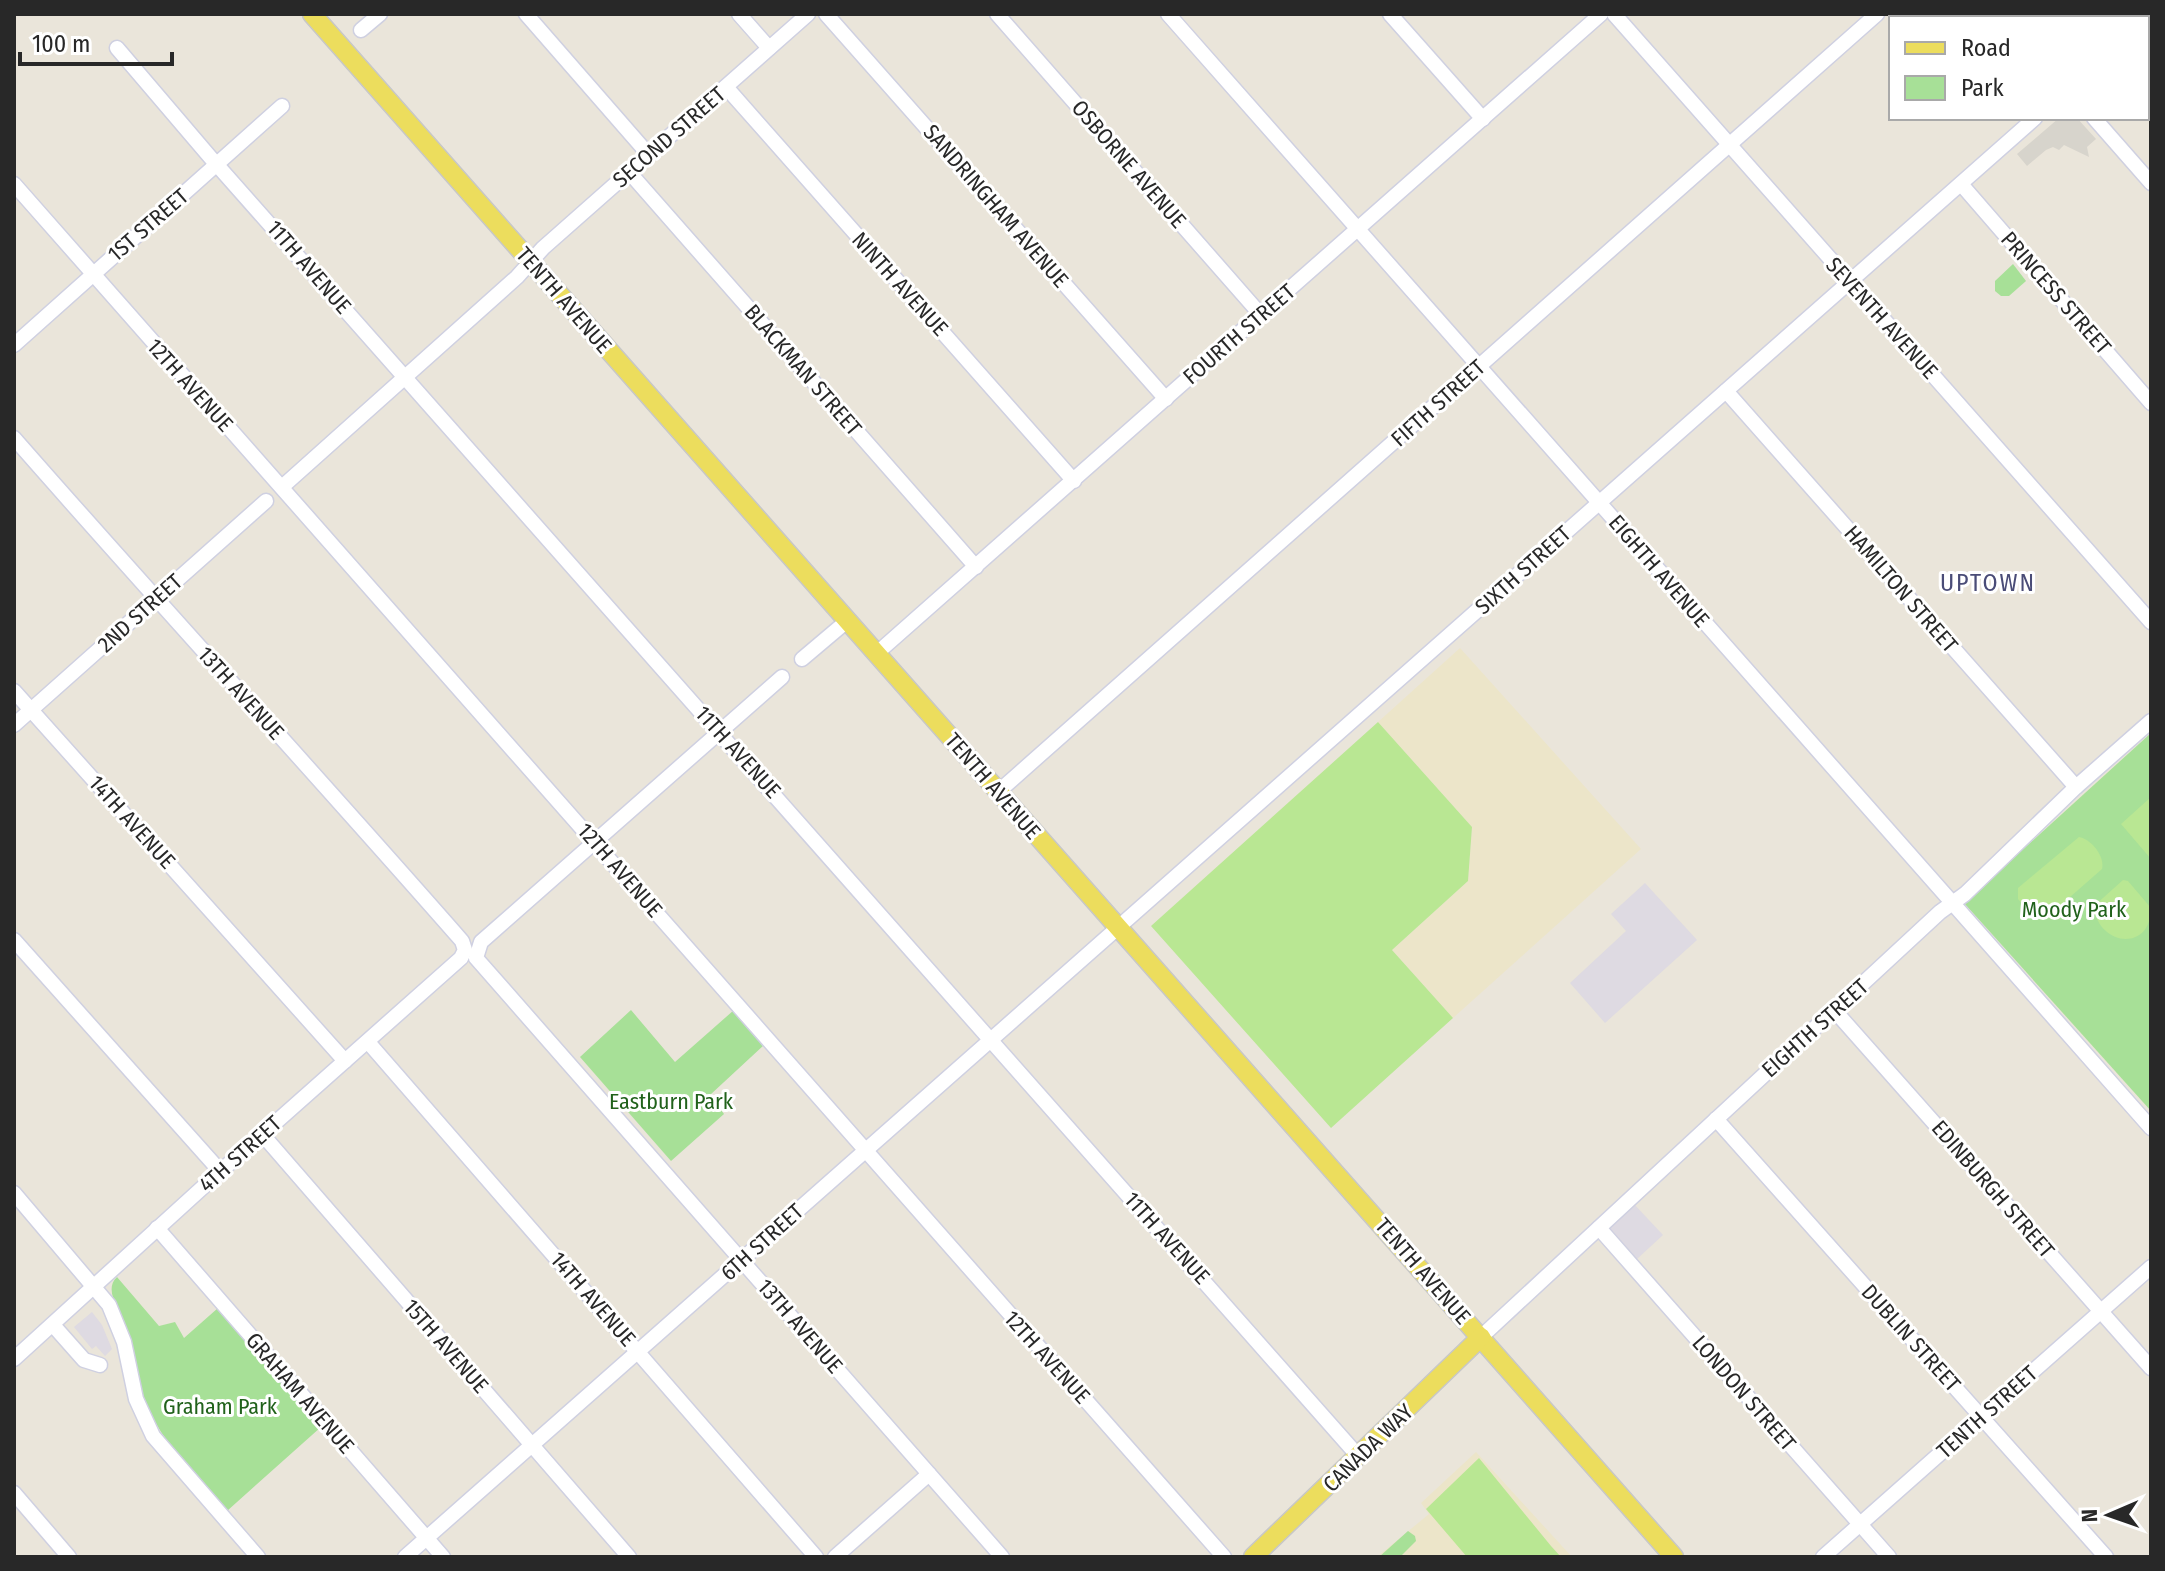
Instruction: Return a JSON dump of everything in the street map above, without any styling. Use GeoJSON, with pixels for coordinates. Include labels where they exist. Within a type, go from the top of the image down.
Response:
{"type":"FeatureCollection","features":[{"type":"Feature","properties":{"kind":"main road","name":"TENTH AVENUE"},"geometry":{"type":"LineString","coordinates":[[312,14],[1674,1557]]}},
{"type":"Feature","properties":{"kind":"main road","name":"CANADA WAY"},"geometry":{"type":"LineString","coordinates":[[1253,1557],[1481,1337]]}},
{"type":"Feature","properties":{"kind":"street"},"geometry":{"type":"LineString","coordinates":[[361,30],[380,14]]}},
{"type":"Feature","properties":{"kind":"street"},"geometry":{"type":"LineString","coordinates":[[526,14],[649,155]]}},
{"type":"Feature","properties":{"kind":"street"},"geometry":{"type":"LineString","coordinates":[[739,14],[769,48]]}},
{"type":"Feature","properties":{"kind":"street","name":"SECOND STREET"},"geometry":{"type":"LineString","coordinates":[[531,262],[543,248],[808,14]]}},
{"type":"Feature","properties":{"kind":"street","name":"SANDRINGHAM AVENUE"},"geometry":{"type":"LineString","coordinates":[[826,14],[1166,399]]}},
{"type":"Feature","properties":{"kind":"street","name":"OSBORNE AVENUE"},"geometry":{"type":"LineString","coordinates":[[997,14],[1261,315]]}},
{"type":"Feature","properties":{"kind":"street","name":"EIGHTH AVENUE"},"geometry":{"type":"LineString","coordinates":[[1168,14],[2151,1128]]}},
{"type":"Feature","properties":{"kind":"street"},"geometry":{"type":"LineString","coordinates":[[1390,14],[1483,119]]}},
{"type":"Feature","properties":{"kind":"street","name":"FOURTH STREET"},"geometry":{"type":"LineString","coordinates":[[876,654],[1601,14]]}},
{"type":"Feature","properties":{"kind":"street","name":"SEVENTH AVENUE"},"geometry":{"type":"LineString","coordinates":[[1614,14],[2151,622]]}},
{"type":"Feature","properties":{"kind":"street","name":"FIFTH STREET"},"geometry":{"type":"LineString","coordinates":[[998,792],[1877,14]]}},
{"type":"Feature","properties":{"kind":"street","name":"11TH AVENUE"},"geometry":{"type":"LineString","coordinates":[[117,48],[1359,1457]]}},
{"type":"Feature","properties":{"kind":"street","name":"NINTH AVENUE"},"geometry":{"type":"LineString","coordinates":[[726,87],[1074,481]]}},
{"type":"Feature","properties":{"kind":"street","name":"1ST STREET"},"geometry":{"type":"LineString","coordinates":[[14,345],[282,106]]}},
{"type":"Feature","properties":{"kind":"street","name":"SIXTH STREET"},"geometry":{"type":"LineString","coordinates":[[1119,927],[2033,120]]}},
{"type":"Feature","properties":{"kind":"street"},"geometry":{"type":"LineString","coordinates":[[2096,120],[2151,183]]}},
{"type":"Feature","properties":{"kind":"street","name":"BLACKMAN STREET"},"geometry":{"type":"LineString","coordinates":[[629,172],[976,567]]}},
{"type":"Feature","properties":{"kind":"street","name":"12TH AVENUE"},"geometry":{"type":"LineString","coordinates":[[14,184],[1224,1557]]}},
{"type":"Feature","properties":{"kind":"street","name":"PRINCESS STREET"},"geometry":{"type":"LineString","coordinates":[[1961,184],[2151,403]]}},
{"type":"Feature","properties":{"kind":"street"},"geometry":{"type":"LineString","coordinates":[[282,487],[531,262]]}},
{"type":"Feature","properties":{"kind":"street","name":"HAMILTON STREET"},"geometry":{"type":"LineString","coordinates":[[1726,391],[2076,787]]}},
{"type":"Feature","properties":{"kind":"street","name":"13TH AVENUE"},"geometry":{"type":"LineString","coordinates":[[14,438],[471,950],[480,964],[1002,1557]]}},
{"type":"Feature","properties":{"kind":"street","name":"2ND STREET"},"geometry":{"type":"LineString","coordinates":[[14,725],[266,501]]}},
{"type":"Feature","properties":{"kind":"street"},"geometry":{"type":"LineString","coordinates":[[802,659],[847,621]]}},
{"type":"Feature","properties":{"kind":"street","name":"4TH STREET"},"geometry":{"type":"LineString","coordinates":[[14,1359],[220,1171],[782,677]]}},
{"type":"Feature","properties":{"kind":"street","name":"14TH AVENUE"},"geometry":{"type":"LineString","coordinates":[[14,691],[345,1061]]}},
{"type":"Feature","properties":{"kind":"street","name":"EIGHTH STREET"},"geometry":{"type":"LineString","coordinates":[[1481,1337],[2151,721]]}},
{"type":"Feature","properties":{"kind":"street","name":"6TH STREET"},"geometry":{"type":"LineString","coordinates":[[405,1557],[1119,927]]}},
{"type":"Feature","properties":{"kind":"street"},"geometry":{"type":"LineString","coordinates":[[14,940],[220,1171]]}},
{"type":"Feature","properties":{"kind":"street","name":"EDINBURGH STREET"},"geometry":{"type":"LineString","coordinates":[[1835,1011],[2151,1368]]}},
{"type":"Feature","properties":{"kind":"street","name":"14TH AVENUE"},"geometry":{"type":"LineString","coordinates":[[368,1042],[816,1557]]}},
{"type":"Feature","properties":{"kind":"street","name":"DUBLIN STREET"},"geometry":{"type":"LineString","coordinates":[[1716,1119],[2106,1557]]}},
{"type":"Feature","properties":{"kind":"street","name":"15TH AVENUE"},"geometry":{"type":"LineString","coordinates":[[262,1134],[629,1557]]}},
{"type":"Feature","properties":{"kind":"street"},"geometry":{"type":"LineString","coordinates":[[14,1193],[96,1286],[115,1318],[124,1342],[136,1399],[153,1436],[258,1557]]}},
{"type":"Feature","properties":{"kind":"street","name":"GRAHAM AVENUE"},"geometry":{"type":"LineString","coordinates":[[157,1228],[443,1557]]}},
{"type":"Feature","properties":{"kind":"street","name":"LONDON STREET"},"geometry":{"type":"LineString","coordinates":[[1599,1228],[1889,1557]]}},
{"type":"Feature","properties":{"kind":"street","name":"TENTH STREET"},"geometry":{"type":"LineString","coordinates":[[1823,1557],[2151,1267]]}},
{"type":"Feature","properties":{"kind":"street"},"geometry":{"type":"LineString","coordinates":[[53,1325],[84,1360],[100,1365]]}},
{"type":"Feature","properties":{"kind":"street"},"geometry":{"type":"LineString","coordinates":[[835,1557],[929,1474]]}},
{"type":"Feature","properties":{"kind":"street"},"geometry":{"type":"LineString","coordinates":[[14,1493],[69,1557]]}},
{"type":"Feature","properties":{"kind":"shaded area"},"geometry":{"type":"Polygon","coordinates":[[[2057,120],[2079,120],[2096,139],[2087,147],[2089,157],[2064,145],[2059,150],[2053,147],[2046,150],[2027,166],[2017,154],[2057,120]]]}},
{"type":"Feature","properties":{"kind":"shaded area"},"geometry":{"type":"Polygon","coordinates":[[[1460,648],[1641,849],[1453,1018],[1392,950],[1468,881],[1472,827],[1378,722],[1460,648]]]}},
{"type":"Feature","properties":{"kind":"shaded area"},"geometry":{"type":"Polygon","coordinates":[[[1645,883],[1697,940],[1605,1023],[1570,983],[1626,931],[1611,914],[1645,883]]]}},
{"type":"Feature","properties":{"kind":"shaded area"},"geometry":{"type":"Polygon","coordinates":[[[1633,1203],[1663,1235],[1637,1259],[1608,1226],[1633,1203]]]}},
{"type":"Feature","properties":{"kind":"shaded area"},"geometry":{"type":"Polygon","coordinates":[[[92,1312],[102,1325],[112,1349],[105,1356],[96,1346],[92,1349],[74,1327],[92,1312]]]}},
{"type":"Feature","properties":{"kind":"shaded area"},"geometry":{"type":"Polygon","coordinates":[[[1476,1452],[1572,1557],[1377,1557],[1429,1514],[1421,1503],[1476,1452]]]}},
{"type":"Feature","properties":{"kind":"green space"},"geometry":{"type":"Polygon","coordinates":[[[2013,264],[2026,281],[2009,296],[2001,296],[1995,291],[1995,281],[2013,264]]]}},
{"type":"Feature","properties":{"kind":"green space"},"geometry":{"type":"Polygon","coordinates":[[[1378,722],[1472,827],[1468,881],[1392,950],[1453,1018],[1331,1128],[1151,926],[1378,722]]]}},
{"type":"Feature","properties":{"kind":"green space","name":"Moody Park"},"geometry":{"type":"Polygon","coordinates":[[[2151,733],[2151,1111],[1964,903],[2151,733]]]}},
{"type":"Feature","properties":{"kind":"green space"},"geometry":{"type":"Polygon","coordinates":[[[2151,797],[2151,859],[2121,824],[2151,797]]]}},
{"type":"Feature","properties":{"kind":"green space"},"geometry":{"type":"Polygon","coordinates":[[[2079,837],[2096,849],[2102,869],[2045,919],[2034,918],[2018,899],[2018,888],[2079,837]]]}},
{"type":"Feature","properties":{"kind":"green space"},"geometry":{"type":"Polygon","coordinates":[[[2123,880],[2128,881],[2151,908],[2149,922],[2143,932],[2134,938],[2124,939],[2104,930],[2094,906],[2123,880]]]}},
{"type":"Feature","properties":{"kind":"green space","name":"Eastburn Park"},"geometry":{"type":"Polygon","coordinates":[[[631,1010],[675,1062],[734,1010],[764,1045],[710,1095],[724,1114],[671,1161],[580,1057],[631,1010]]]}},
{"type":"Feature","properties":{"kind":"green space","name":"Graham Park"},"geometry":{"type":"Polygon","coordinates":[[[117,1277],[159,1326],[175,1322],[184,1338],[218,1308],[321,1427],[227,1511],[182,1460],[153,1418],[143,1394],[126,1326],[112,1294],[113,1282],[117,1277]]]}},
{"type":"Feature","properties":{"kind":"green space"},"geometry":{"type":"Polygon","coordinates":[[[1479,1458],[1561,1557],[1467,1557],[1426,1509],[1479,1458]]]}},
{"type":"Feature","properties":{"kind":"green space"},"geometry":{"type":"Polygon","coordinates":[[[1408,1531],[1416,1541],[1400,1557],[1379,1557],[1408,1531]]]}},
{"type":"Feature","properties":{"kind":"district","name":"UPTOWN"},"geometry":{"type":"Point","coordinates":[1988,583]}}]}
